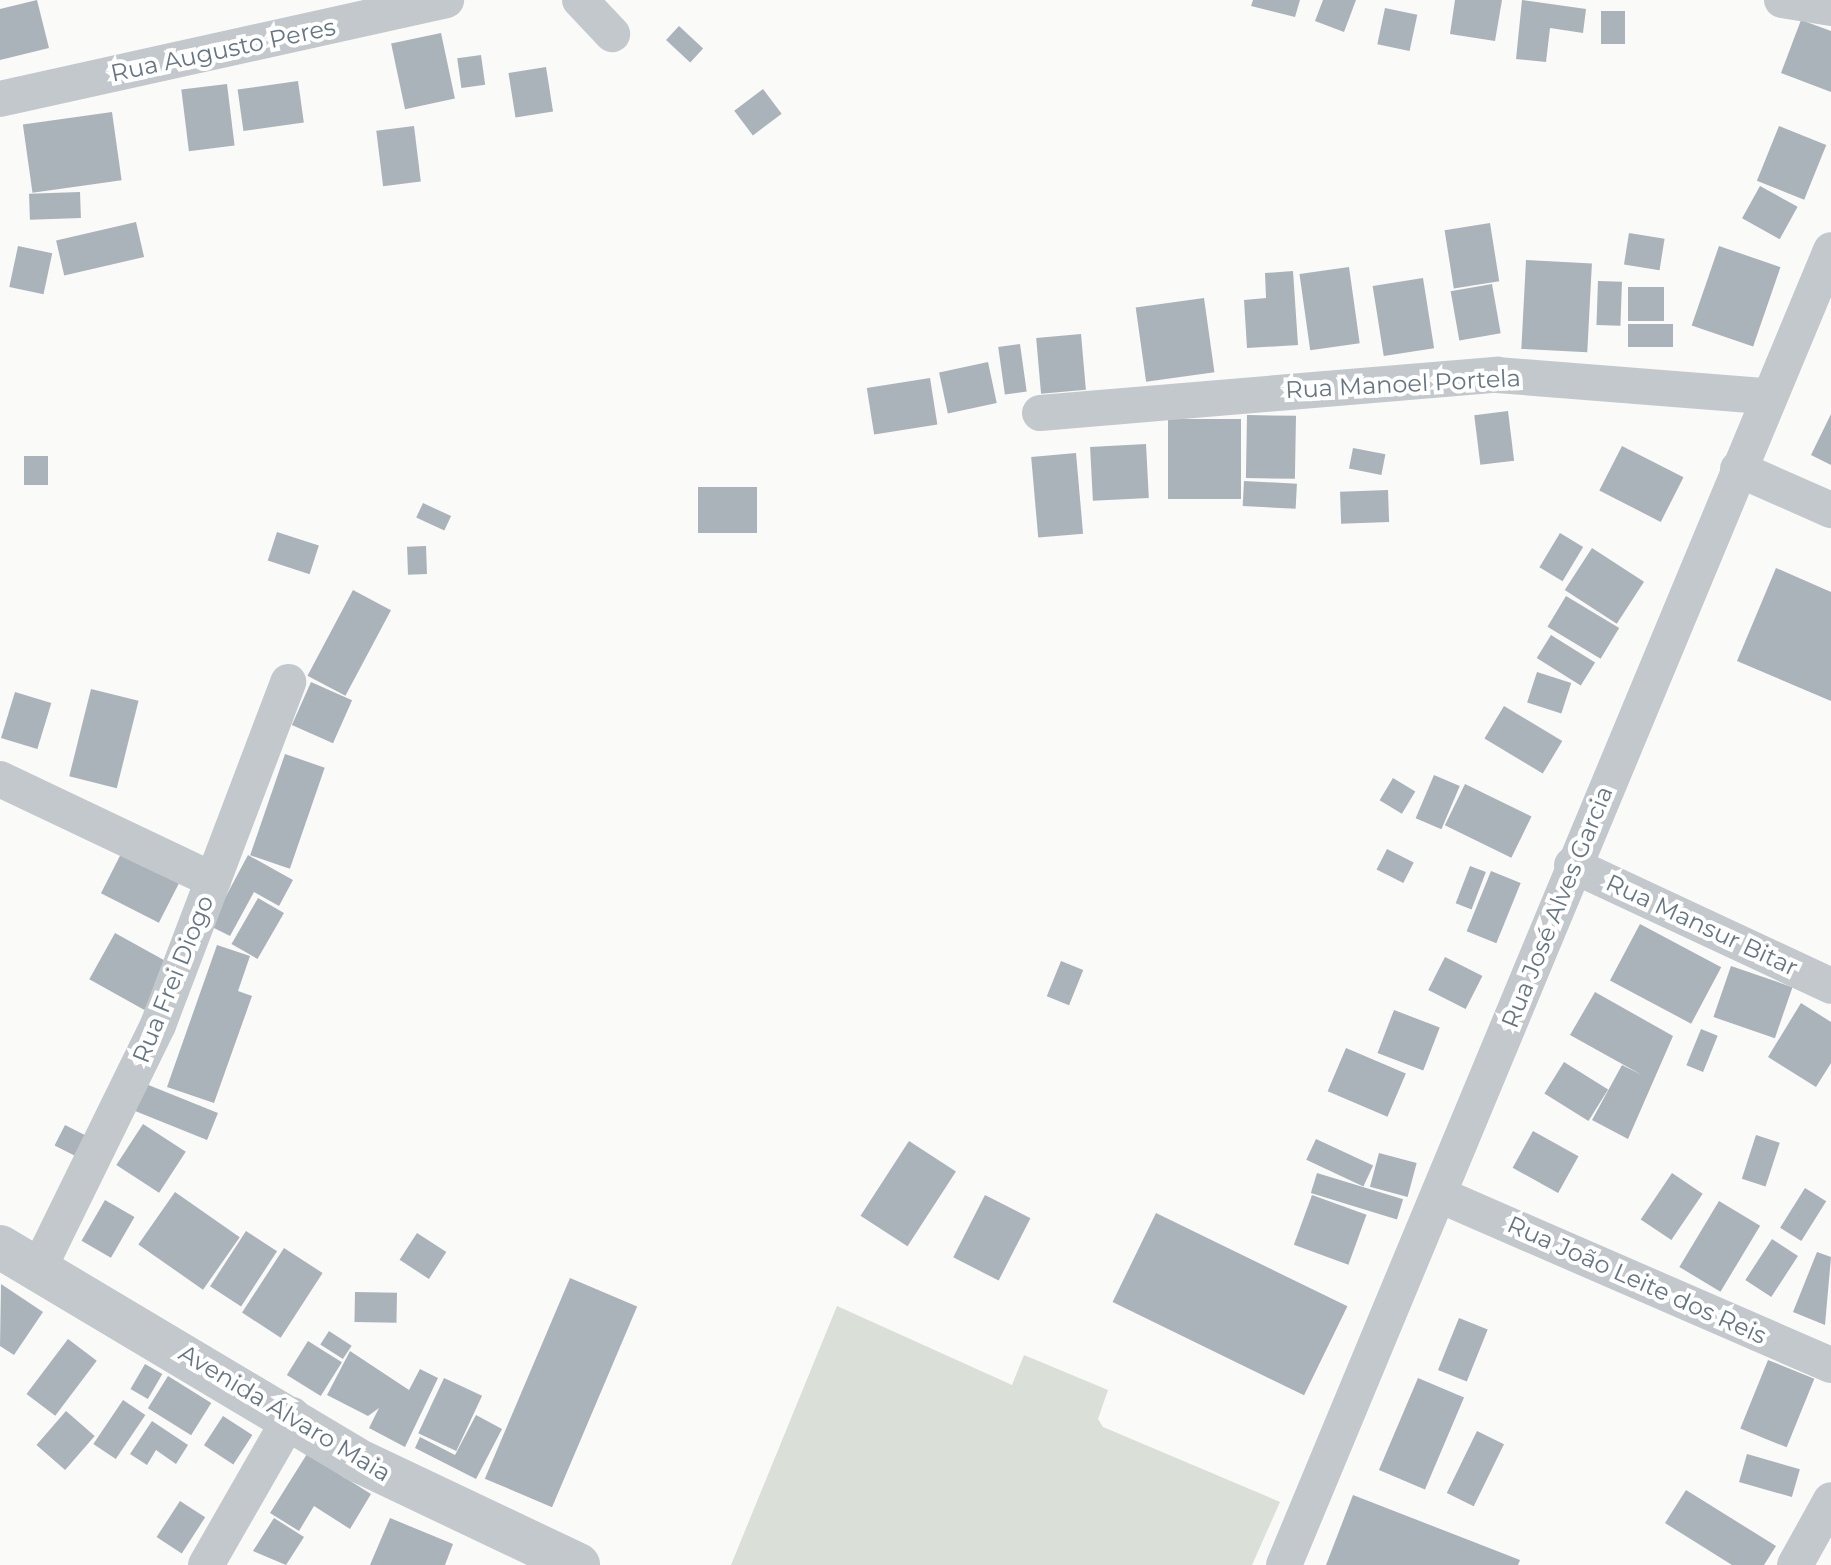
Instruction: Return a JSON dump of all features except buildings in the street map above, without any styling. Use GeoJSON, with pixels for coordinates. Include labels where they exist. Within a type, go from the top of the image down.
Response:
{"type":"FeatureCollection","features":[{"type":"Feature","properties":{"kind":"street","name":"Rua Augusto Peres"},"geometry":{"type":"LineString","coordinates":[[0,99],[446,0]]}},
{"type":"Feature","properties":{"kind":"street"},"geometry":{"type":"LineString","coordinates":[[580,0],[612,34]]}},
{"type":"Feature","properties":{"kind":"street"},"geometry":{"type":"LineString","coordinates":[[1782,0],[1831,8]]}},
{"type":"Feature","properties":{"kind":"street","name":"Rua José Alves Garcia"},"geometry":{"type":"LineString","coordinates":[[1284,1565],[1442,1196],[1572,865],[1766,396],[1831,250]]}},
{"type":"Feature","properties":{"kind":"street","name":"Rua Manoel Portela"},"geometry":{"type":"LineString","coordinates":[[1040,413],[1497,375],[1766,396]]}},
{"type":"Feature","properties":{"kind":"street"},"geometry":{"type":"LineString","coordinates":[[1738,469],[1831,510]]}},
{"type":"Feature","properties":{"kind":"street","name":"Rua Frei Diogo"},"geometry":{"type":"LineString","coordinates":[[39,1268],[158,1025],[288,682]]}},
{"type":"Feature","properties":{"kind":"street"},"geometry":{"type":"LineString","coordinates":[[0,779],[213,880]]}},
{"type":"Feature","properties":{"kind":"street","name":"Rua Mansur Bitar"},"geometry":{"type":"LineString","coordinates":[[1572,865],[1831,986]]}},
{"type":"Feature","properties":{"kind":"street","name":"Rua João Leite dos Reis"},"geometry":{"type":"LineString","coordinates":[[1442,1196],[1831,1365]]}},
{"type":"Feature","properties":{"kind":"street","name":"Avenida Álvaro Maia"},"geometry":{"type":"LineString","coordinates":[[0,1247],[292,1415],[355,1459],[578,1565]]}},
{"type":"Feature","properties":{"kind":"street"},"geometry":{"type":"LineString","coordinates":[[206,1565],[292,1415]]}},
{"type":"Feature","properties":{"kind":"street"},"geometry":{"type":"LineString","coordinates":[[1795,1565],[1831,1500]]}},
{"type":"Feature","properties":{"kind":"shaded area"},"geometry":{"type":"Polygon","coordinates":[[[837,1306],[1012,1385],[1024,1355],[1108,1390],[1098,1419],[1103,1427],[1280,1502],[1252,1565],[731,1565],[837,1306]]]}}]}
